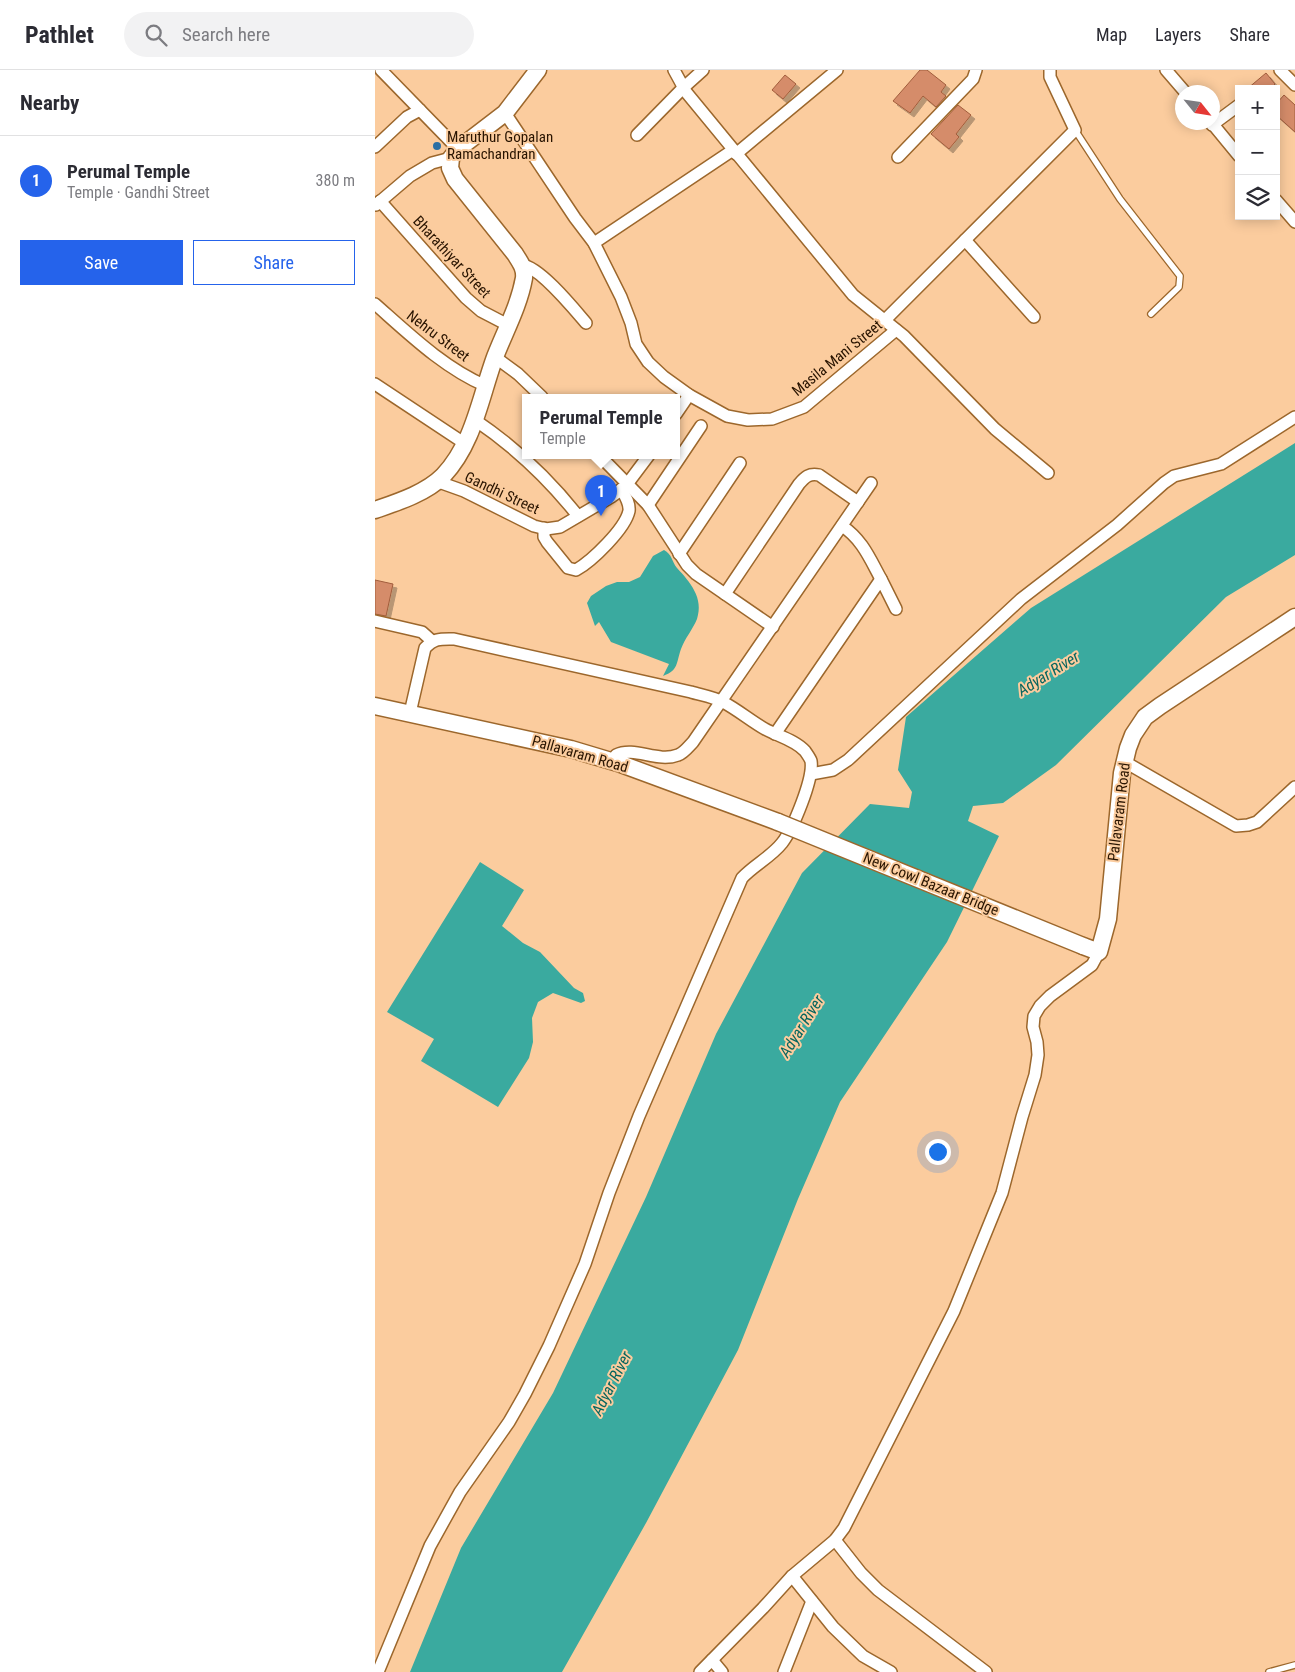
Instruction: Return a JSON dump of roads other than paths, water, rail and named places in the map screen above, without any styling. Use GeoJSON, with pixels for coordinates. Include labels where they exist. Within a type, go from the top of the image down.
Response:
{"type":"FeatureCollection","features":[{"type":"Feature","properties":{"kind":"street"},"geometry":{"type":"LineString","coordinates":[[381,70],[420,110],[454,153]]}},
{"type":"Feature","properties":{"kind":"street"},"geometry":{"type":"LineString","coordinates":[[378,204],[410,176],[454,153],[505,112],[538,70]]}},
{"type":"Feature","properties":{"kind":"street"},"geometry":{"type":"LineString","coordinates":[[674,70],[683,88],[853,296],[904,336],[995,429],[1048,473]]}},
{"type":"Feature","properties":{"kind":"street"},"geometry":{"type":"LineString","coordinates":[[637,135],[703,70]]}},
{"type":"Feature","properties":{"kind":"street"},"geometry":{"type":"LineString","coordinates":[[594,243],[735,152],[837,70]]}},
{"type":"Feature","properties":{"kind":"street"},"geometry":{"type":"LineString","coordinates":[[898,157],[973,79],[976,70]]}},
{"type":"Feature","properties":{"kind":"street"},"geometry":{"type":"LineString","coordinates":[[884,321],[1075,130],[1050,77],[1050,70]]}},
{"type":"Feature","properties":{"kind":"street"},"geometry":{"type":"LineString","coordinates":[[1166,70],[1179,85]]}},
{"type":"Feature","properties":{"kind":"street"},"geometry":{"type":"LineString","coordinates":[[1280,70],[1295,84]]}},
{"type":"Feature","properties":{"kind":"street"},"geometry":{"type":"LineString","coordinates":[[1220,118],[1235,108]]}},
{"type":"Feature","properties":{"kind":"street"},"geometry":{"type":"LineString","coordinates":[[375,147],[407,117],[420,110]]}},
{"type":"Feature","properties":{"kind":"street","name":"Masila Mani Street"},"geometry":{"type":"LineString","coordinates":[[505,112],[575,218],[594,243],[621,297],[631,323],[636,344],[648,362],[664,377],[689,395],[727,416],[748,420],[772,419],[804,407],[896,330]]}},
{"type":"Feature","properties":{"kind":"street"},"geometry":{"type":"LineString","coordinates":[[1217,130],[1235,151]]}},
{"type":"Feature","properties":{"kind":"street"},"geometry":{"type":"LineString","coordinates":[[375,510],[423,490],[447,471],[475,420],[495,357],[517,302],[524,277],[522,265],[515,254],[455,179],[450,168],[454,153]]}},
{"type":"Feature","properties":{"kind":"street","name":"Bharathiyar Street"},"geometry":{"type":"LineString","coordinates":[[378,204],[466,298],[481,311],[508,325]]}},
{"type":"Feature","properties":{"kind":"street"},"geometry":{"type":"LineString","coordinates":[[1280,205],[1295,222]]}},
{"type":"Feature","properties":{"kind":"street"},"geometry":{"type":"LineString","coordinates":[[965,240],[1034,317]]}},
{"type":"Feature","properties":{"kind":"street"},"geometry":{"type":"LineString","coordinates":[[522,265],[533,269],[564,297],[587,323]]}},
{"type":"Feature","properties":{"kind":"street","name":"Nehru Street"},"geometry":{"type":"LineString","coordinates":[[375,304],[417,341],[473,380],[486,386]]}},
{"type":"Feature","properties":{"kind":"street"},"geometry":{"type":"LineString","coordinates":[[495,357],[518,374],[539,394]]}},
{"type":"Feature","properties":{"kind":"street"},"geometry":{"type":"LineString","coordinates":[[375,384],[464,443]]}},
{"type":"Feature","properties":{"kind":"street"},"geometry":{"type":"LineString","coordinates":[[680,408],[689,395]]}},
{"type":"Feature","properties":{"kind":"street"},"geometry":{"type":"LineString","coordinates":[[811,774],[833,770],[848,760],[1013,606],[1117,525],[1164,483],[1174,476],[1221,464],[1295,417]]}},
{"type":"Feature","properties":{"kind":"street"},"geometry":{"type":"LineString","coordinates":[[475,420],[522,456]]}},
{"type":"Feature","properties":{"kind":"street"},"geometry":{"type":"LineString","coordinates":[[680,457],[701,426]]}},
{"type":"Feature","properties":{"kind":"street"},"geometry":{"type":"LineString","coordinates":[[526,459],[559,491],[578,516]]}},
{"type":"Feature","properties":{"kind":"street"},"geometry":{"type":"LineString","coordinates":[[602,459],[624,486],[648,505],[679,554],[696,574],[773,626]]}},
{"type":"Feature","properties":{"kind":"street","name":"Gandhi Street"},"geometry":{"type":"LineString","coordinates":[[436,481],[464,491],[534,526],[544,528],[560,527],[624,486],[646,459]]}},
{"type":"Feature","properties":{"kind":"street"},"geometry":{"type":"LineString","coordinates":[[648,505],[679,459]]}},
{"type":"Feature","properties":{"kind":"street"},"geometry":{"type":"LineString","coordinates":[[679,554],[740,463]]}},
{"type":"Feature","properties":{"kind":"street"},"geometry":{"type":"LineString","coordinates":[[725,594],[805,476],[819,475],[858,502]]}},
{"type":"Feature","properties":{"kind":"street"},"geometry":{"type":"LineString","coordinates":[[613,762],[616,755],[624,752],[665,758],[680,755],[693,742],[871,484]]}},
{"type":"Feature","properties":{"kind":"street"},"geometry":{"type":"LineString","coordinates":[[544,528],[544,537],[547,542],[568,568],[576,570],[582,567],[610,540],[623,524],[629,511],[629,502],[624,486]]}},
{"type":"Feature","properties":{"kind":"street"},"geometry":{"type":"LineString","coordinates":[[842,526],[853,532],[860,541],[896,609]]}},
{"type":"Feature","properties":{"kind":"street"},"geometry":{"type":"LineString","coordinates":[[775,734],[881,579]]}},
{"type":"Feature","properties":{"kind":"street","name":"Pallavaram Road"},"geometry":{"type":"LineString","coordinates":[[1099,952],[1108,919],[1115,835],[1125,762],[1133,735],[1145,717],[1295,617]]}},
{"type":"Feature","properties":{"kind":"street"},"geometry":{"type":"LineString","coordinates":[[375,621],[422,632],[432,641]]}},
{"type":"Feature","properties":{"kind":"street"},"geometry":{"type":"LineString","coordinates":[[378,1672],[429,1546],[460,1492],[509,1422],[549,1346],[585,1264],[609,1193],[639,1116],[742,878],[752,867],[782,844],[807,789],[811,774],[811,760],[799,746],[775,734],[721,701],[691,692],[454,639],[432,641],[425,648],[410,713]]}},
{"type":"Feature","properties":{"kind":"street","name":"Pallavaram Road"},"geometry":{"type":"LineString","coordinates":[[375,706],[571,749],[613,762],[779,822]]}},
{"type":"Feature","properties":{"kind":"street"},"geometry":{"type":"LineString","coordinates":[[1125,762],[1236,826],[1257,822],[1295,787]]}},
{"type":"Feature","properties":{"kind":"street","name":"New Cowl Bazaar Bridge"},"geometry":{"type":"LineString","coordinates":[[779,822],[1099,952]]}},
{"type":"Feature","properties":{"kind":"street"},"geometry":{"type":"LineString","coordinates":[[700,1672],[792,1576],[835,1540],[844,1528],[954,1311],[1002,1193],[1035,1075],[1038,1055],[1033,1027],[1034,1016],[1039,1006],[1050,996],[1092,965],[1099,952]]}},
{"type":"Feature","properties":{"kind":"street"},"geometry":{"type":"LineString","coordinates":[[835,1540],[861,1573],[878,1590],[986,1672]]}},
{"type":"Feature","properties":{"kind":"street"},"geometry":{"type":"LineString","coordinates":[[792,1576],[833,1628],[863,1656],[891,1672]]}},
{"type":"Feature","properties":{"kind":"street"},"geometry":{"type":"LineString","coordinates":[[784,1672],[812,1601]]}},
{"type":"Feature","properties":{"kind":"street"},"geometry":{"type":"LineString","coordinates":[[712,1660],[722,1672]]}},
{"type":"Feature","properties":{"kind":"lane"},"geometry":{"type":"LineString","coordinates":[[1075,130],[1120,199],[1180,276],[1179,287],[1151,314]]}},
{"type":"Feature","properties":{"kind":"lane"},"geometry":{"type":"LineString","coordinates":[[1269,1672],[1295,1665]]}},
{"type":"Feature","properties":{"kind":"water","name":"Adyar River"},"geometry":{"type":"Polygon","coordinates":[[[1295,443],[1295,555],[1226,597],[1056,765],[1003,803],[973,806],[968,821],[999,836],[947,942],[840,1102],[798,1199],[738,1350],[646,1523],[562,1672],[410,1672],[461,1548],[553,1393],[646,1197],[716,1034],[802,873],[870,804],[909,808],[912,792],[898,770],[906,717],[1031,608],[1295,443]]]}},
{"type":"Feature","properties":{"kind":"water"},"geometry":{"type":"Polygon","coordinates":[[[664,550],[669,554],[675,566],[687,579],[694,591],[699,604],[699,611],[697,619],[683,645],[676,666],[672,671],[663,676],[669,664],[611,642],[599,622],[595,626],[587,603],[591,596],[606,586],[617,582],[629,582],[640,577],[653,556],[664,550]]]}},
{"type":"Feature","properties":{"kind":"water"},"geometry":{"type":"Polygon","coordinates":[[[480,862],[524,890],[502,926],[523,943],[540,952],[574,988],[583,993],[585,1001],[581,1003],[553,993],[538,1002],[532,1018],[533,1042],[529,1058],[498,1107],[421,1061],[434,1039],[387,1012],[480,862]]]}},
{"type":"Feature","properties":{"kind":"place","name":"Maruthur Gopalan Ramachandran"},"geometry":{"type":"Point","coordinates":[437,146]}},
{"type":"Feature","properties":{"kind":"place","name":"Perumal Temple"},"geometry":{"type":"Point","coordinates":[601,516]}}]}
